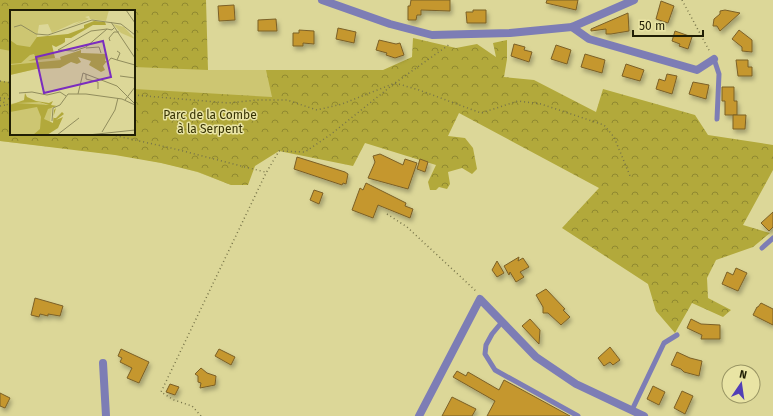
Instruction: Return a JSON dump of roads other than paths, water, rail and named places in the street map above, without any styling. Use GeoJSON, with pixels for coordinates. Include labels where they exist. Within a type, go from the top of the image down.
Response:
{"type":"FeatureCollection","features":[{"type":"Feature","properties":{"kind":"street"},"geometry":{"type":"LineString","coordinates":[[322,0],[390,24],[432,34],[510,33],[572,27],[634,0]]}},
{"type":"Feature","properties":{"kind":"street"},"geometry":{"type":"LineString","coordinates":[[572,27],[589,39],[697,70],[714,59]]}},
{"type":"Feature","properties":{"kind":"street"},"geometry":{"type":"LineString","coordinates":[[419,416],[480,299],[536,357],[576,384],[644,416]]}},
{"type":"Feature","properties":{"kind":"street"},"geometry":{"type":"LineString","coordinates":[[103,363],[106,416]]}},
{"type":"Feature","properties":{"kind":"lane"},"geometry":{"type":"LineString","coordinates":[[714,59],[719,74],[717,119]]}},
{"type":"Feature","properties":{"kind":"lane"},"geometry":{"type":"LineString","coordinates":[[762,248],[773,238]]}},
{"type":"Feature","properties":{"kind":"lane"},"geometry":{"type":"LineString","coordinates":[[502,322],[492,334],[486,345],[485,354],[495,370],[578,416]]}},
{"type":"Feature","properties":{"kind":"lane"},"geometry":{"type":"LineString","coordinates":[[632,410],[664,343],[677,335]]}},
{"type":"Feature","properties":{"kind":"park label","name":"Parc de la Combe à la Serpent"},"geometry":{"type":"Point","coordinates":[210,122]}}]}
